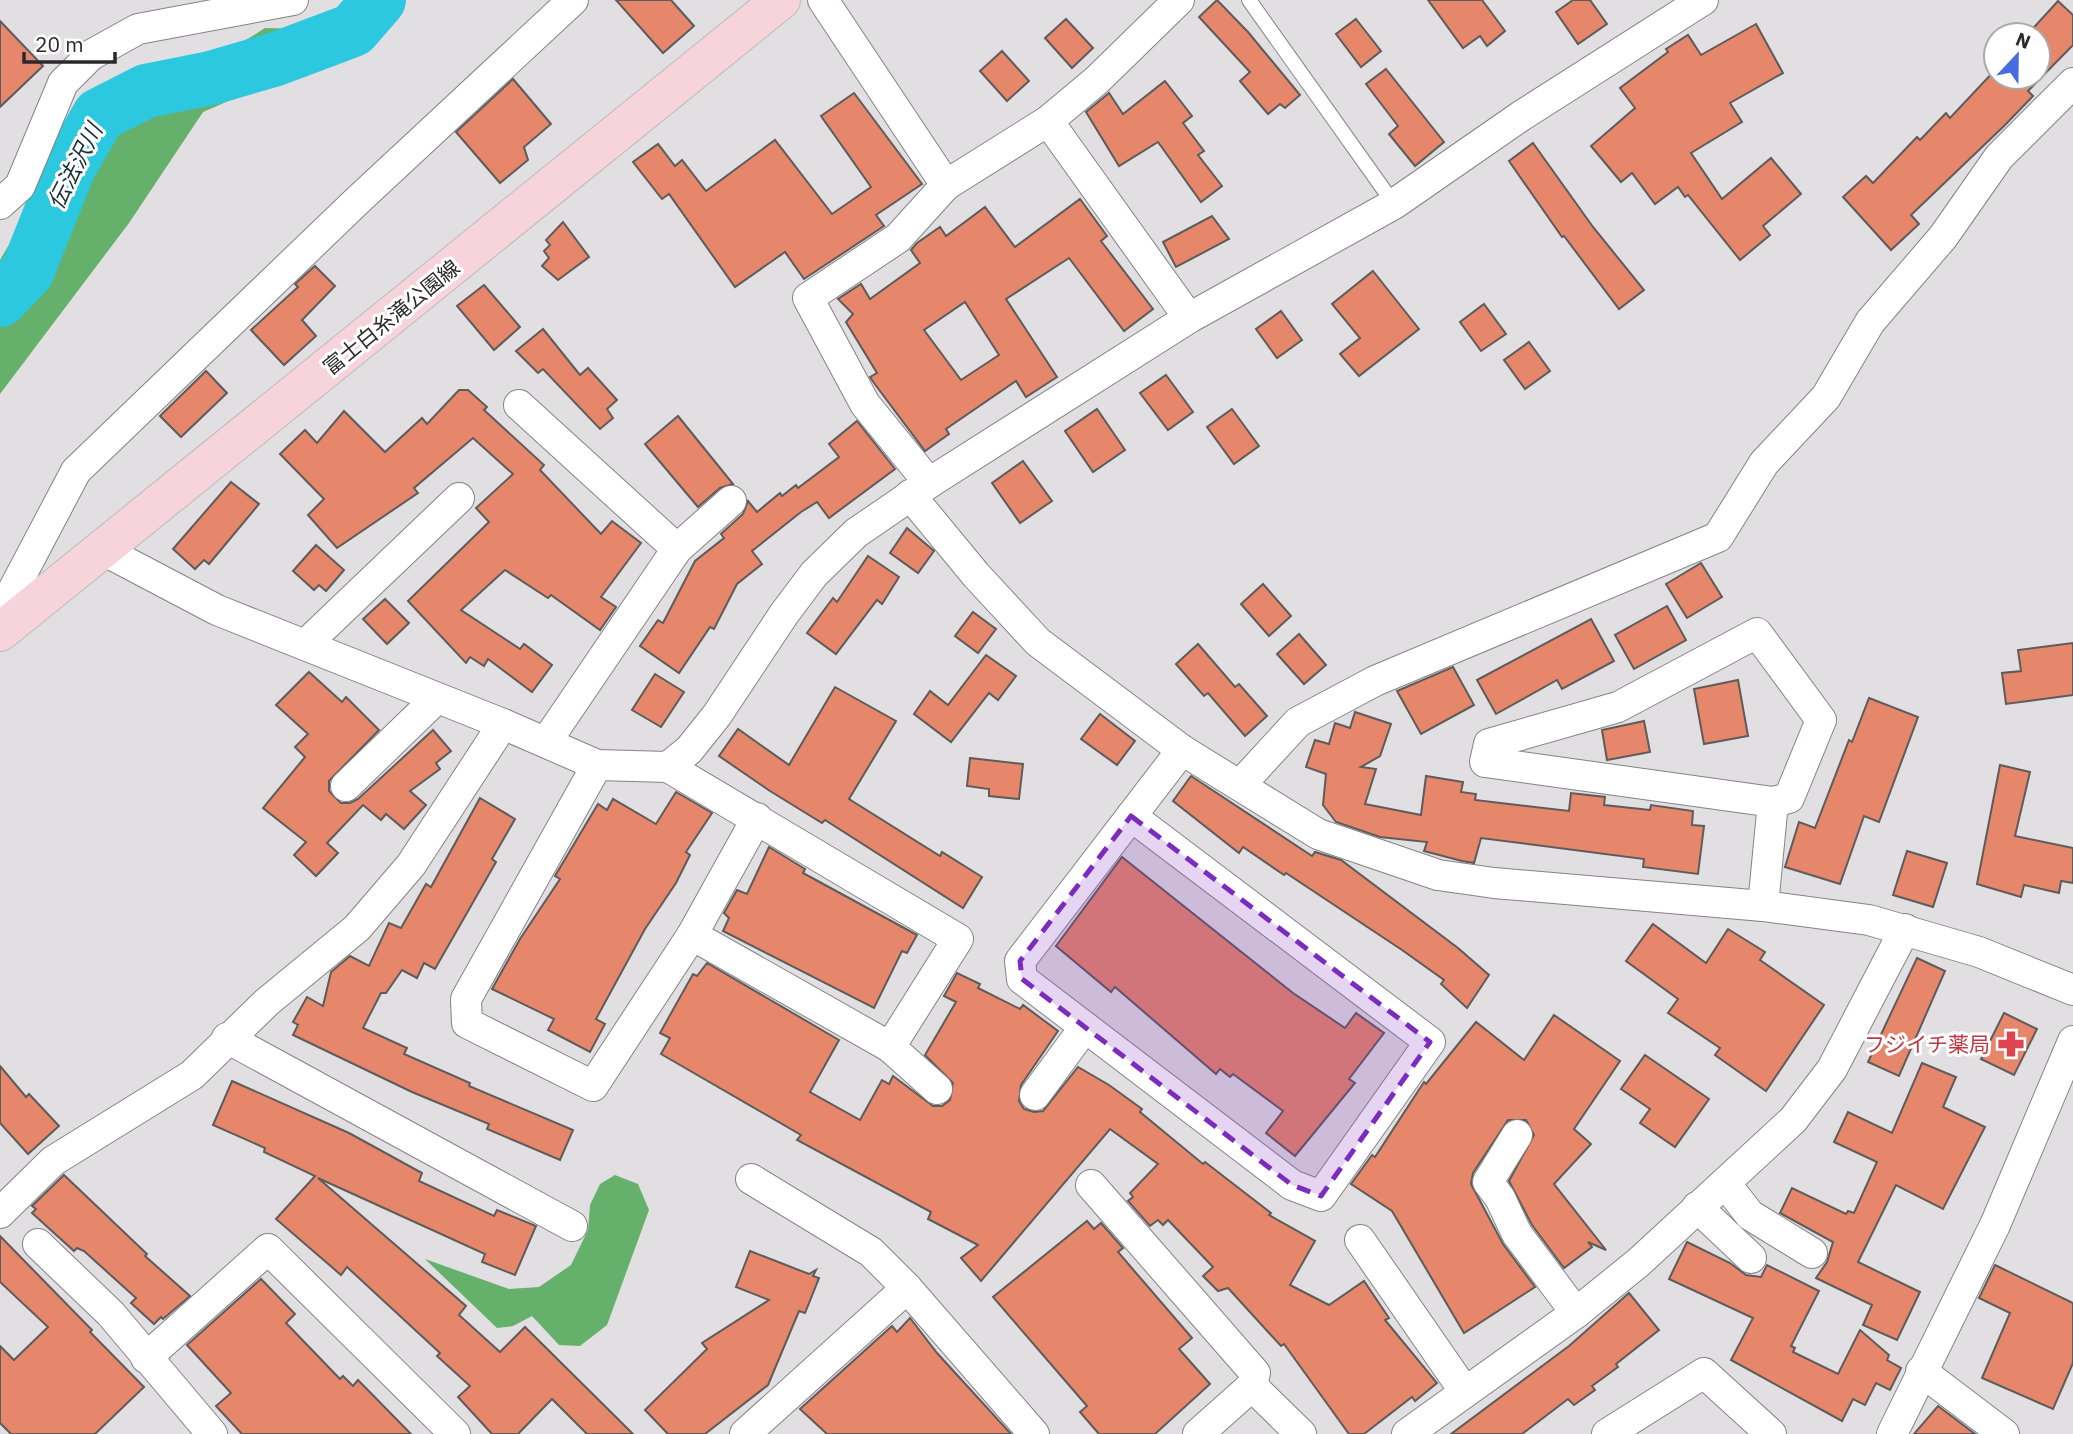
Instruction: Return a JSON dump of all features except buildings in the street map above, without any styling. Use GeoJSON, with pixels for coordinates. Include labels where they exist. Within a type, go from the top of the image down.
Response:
{"type":"FeatureCollection","features":[{"type":"Feature","properties":{"kind":"main road","name":"富士白糸滝公園線"},"geometry":{"type":"LineString","coordinates":[[0,632],[781,0]]}},
{"type":"Feature","properties":{"kind":"street"},"geometry":{"type":"LineString","coordinates":[[0,204],[20,186],[64,83],[91,55],[138,29],[293,0]]}},
{"type":"Feature","properties":{"kind":"street"},"geometry":{"type":"LineString","coordinates":[[0,615],[76,471],[356,201],[573,0]]}},
{"type":"Feature","properties":{"kind":"street"},"geometry":{"type":"LineString","coordinates":[[823,0],[946,185]]}},
{"type":"Feature","properties":{"kind":"street"},"geometry":{"type":"LineString","coordinates":[[1179,0],[1097,80],[1048,121],[946,185],[898,238],[808,298],[865,404],[976,575],[1038,642],[1182,750],[1318,834],[1438,875],[1494,883],[1763,906],[1869,920],[1979,953],[2073,990]]}},
{"type":"Feature","properties":{"kind":"street"},"geometry":{"type":"LineString","coordinates":[[668,767],[689,750],[717,715],[814,574],[856,533],[919,489],[1189,318],[1394,204],[1521,116],[1703,0]]}},
{"type":"Feature","properties":{"kind":"street"},"geometry":{"type":"LineString","coordinates":[[1241,784],[1298,722],[1376,681],[1718,537],[1764,463],[1826,397],[1870,322],[1943,237],[1999,157],[2073,83]]}},
{"type":"Feature","properties":{"kind":"street"},"geometry":{"type":"LineString","coordinates":[[1048,121],[1189,318]]}},
{"type":"Feature","properties":{"kind":"street"},"geometry":{"type":"LineString","coordinates":[[519,405],[677,549]]}},
{"type":"Feature","properties":{"kind":"street"},"geometry":{"type":"LineString","coordinates":[[306,644],[459,498]]}},
{"type":"Feature","properties":{"kind":"street"},"geometry":{"type":"LineString","coordinates":[[546,742],[677,549],[731,501]]}},
{"type":"Feature","properties":{"kind":"street"},"geometry":{"type":"LineString","coordinates":[[103,550],[218,610],[503,724],[597,765],[668,767],[958,939],[890,1047]]}},
{"type":"Feature","properties":{"kind":"street"},"geometry":{"type":"LineString","coordinates":[[1757,633],[1821,720],[1789,798],[1773,802],[1485,762],[1489,744],[1618,707],[1757,633]]}},
{"type":"Feature","properties":{"kind":"street"},"geometry":{"type":"LineString","coordinates":[[346,786],[436,699]]}},
{"type":"Feature","properties":{"kind":"street"},"geometry":{"type":"LineString","coordinates":[[2,1206],[53,1161],[192,1075],[227,1038],[357,928],[411,866],[503,724]]}},
{"type":"Feature","properties":{"kind":"street"},"geometry":{"type":"LineString","coordinates":[[1130,816],[1430,1042],[1321,1196],[1292,1185],[1022,979],[1020,961],[1130,816],[1182,750]]}},
{"type":"Feature","properties":{"kind":"street"},"geometry":{"type":"LineString","coordinates":[[597,765],[466,999],[467,1023],[593,1086],[692,935],[757,818]]}},
{"type":"Feature","properties":{"kind":"street"},"geometry":{"type":"LineString","coordinates":[[1763,906],[1773,802]]}},
{"type":"Feature","properties":{"kind":"street"},"geometry":{"type":"LineString","coordinates":[[1407,1434],[1576,1313],[1639,1262],[1793,1120],[1832,1069],[1905,929]]}},
{"type":"Feature","properties":{"kind":"street"},"geometry":{"type":"LineString","coordinates":[[692,935],[890,1047],[937,1089]]}},
{"type":"Feature","properties":{"kind":"street"},"geometry":{"type":"LineString","coordinates":[[1035,1096],[1085,1027]]}},
{"type":"Feature","properties":{"kind":"street"},"geometry":{"type":"LineString","coordinates":[[227,1038],[572,1227]]}},
{"type":"Feature","properties":{"kind":"street"},"geometry":{"type":"LineString","coordinates":[[1892,1434],[1995,1225],[2073,1041]]}},
{"type":"Feature","properties":{"kind":"street"},"geometry":{"type":"LineString","coordinates":[[1517,1135],[1488,1182],[1500,1198],[1517,1234],[1576,1313]]}},
{"type":"Feature","properties":{"kind":"street"},"geometry":{"type":"LineString","coordinates":[[751,1179],[872,1252],[1034,1434]]}},
{"type":"Feature","properties":{"kind":"street"},"geometry":{"type":"LineString","coordinates":[[1725,1183],[1750,1215],[1812,1253]]}},
{"type":"Feature","properties":{"kind":"street"},"geometry":{"type":"LineString","coordinates":[[1091,1185],[1255,1373],[1252,1387],[1198,1434]]}},
{"type":"Feature","properties":{"kind":"street"},"geometry":{"type":"LineString","coordinates":[[1697,1207],[1751,1258]]}},
{"type":"Feature","properties":{"kind":"street"},"geometry":{"type":"LineString","coordinates":[[1360,1240],[1465,1392]]}},
{"type":"Feature","properties":{"kind":"street"},"geometry":{"type":"LineString","coordinates":[[38,1244],[111,1314],[212,1434]]}},
{"type":"Feature","properties":{"kind":"street"},"geometry":{"type":"LineString","coordinates":[[146,1358],[268,1249],[454,1434]]}},
{"type":"Feature","properties":{"kind":"street"},"geometry":{"type":"LineString","coordinates":[[747,1433],[907,1289]]}},
{"type":"Feature","properties":{"kind":"street"},"geometry":{"type":"LineString","coordinates":[[1922,1371],[2004,1434]]}},
{"type":"Feature","properties":{"kind":"street"},"geometry":{"type":"LineString","coordinates":[[1607,1434],[1704,1373],[1771,1434]]}},
{"type":"Feature","properties":{"kind":"street"},"geometry":{"type":"LineString","coordinates":[[1252,1387],[1301,1434]]}},
{"type":"Feature","properties":{"kind":"lane"},"geometry":{"type":"LineString","coordinates":[[1249,0],[1394,204]]}},
{"type":"Feature","properties":{"kind":"highlighted area"},"geometry":{"type":"Polygon","coordinates":[[[1131,816],[1430,1042],[1321,1196],[1292,1185],[1022,979],[1020,961],[1131,816]]]}},
{"type":"Feature","properties":{"kind":"green space"},"geometry":{"type":"Polygon","coordinates":[[[265,28],[353,30],[320,61],[203,112],[129,223],[0,394],[0,260],[91,105],[193,73],[265,28]]]}},
{"type":"Feature","properties":{"kind":"green space"},"geometry":{"type":"Polygon","coordinates":[[[615,1175],[638,1184],[649,1210],[607,1325],[580,1346],[559,1345],[532,1316],[513,1326],[497,1328],[425,1259],[509,1289],[539,1287],[571,1265],[588,1230],[590,1205],[600,1184],[615,1175]]]}},
{"type":"Feature","properties":{"kind":"waterway","name":"伝法沢川"},"geometry":{"type":"LineString","coordinates":[[0,300],[27,272],[69,167],[99,115],[146,91],[211,78],[276,59],[353,30],[379,0]]}},
{"type":"Feature","properties":{"kind":"place","name":"フジイチ薬局"},"geometry":{"type":"Point","coordinates":[2011,1044]}}]}
